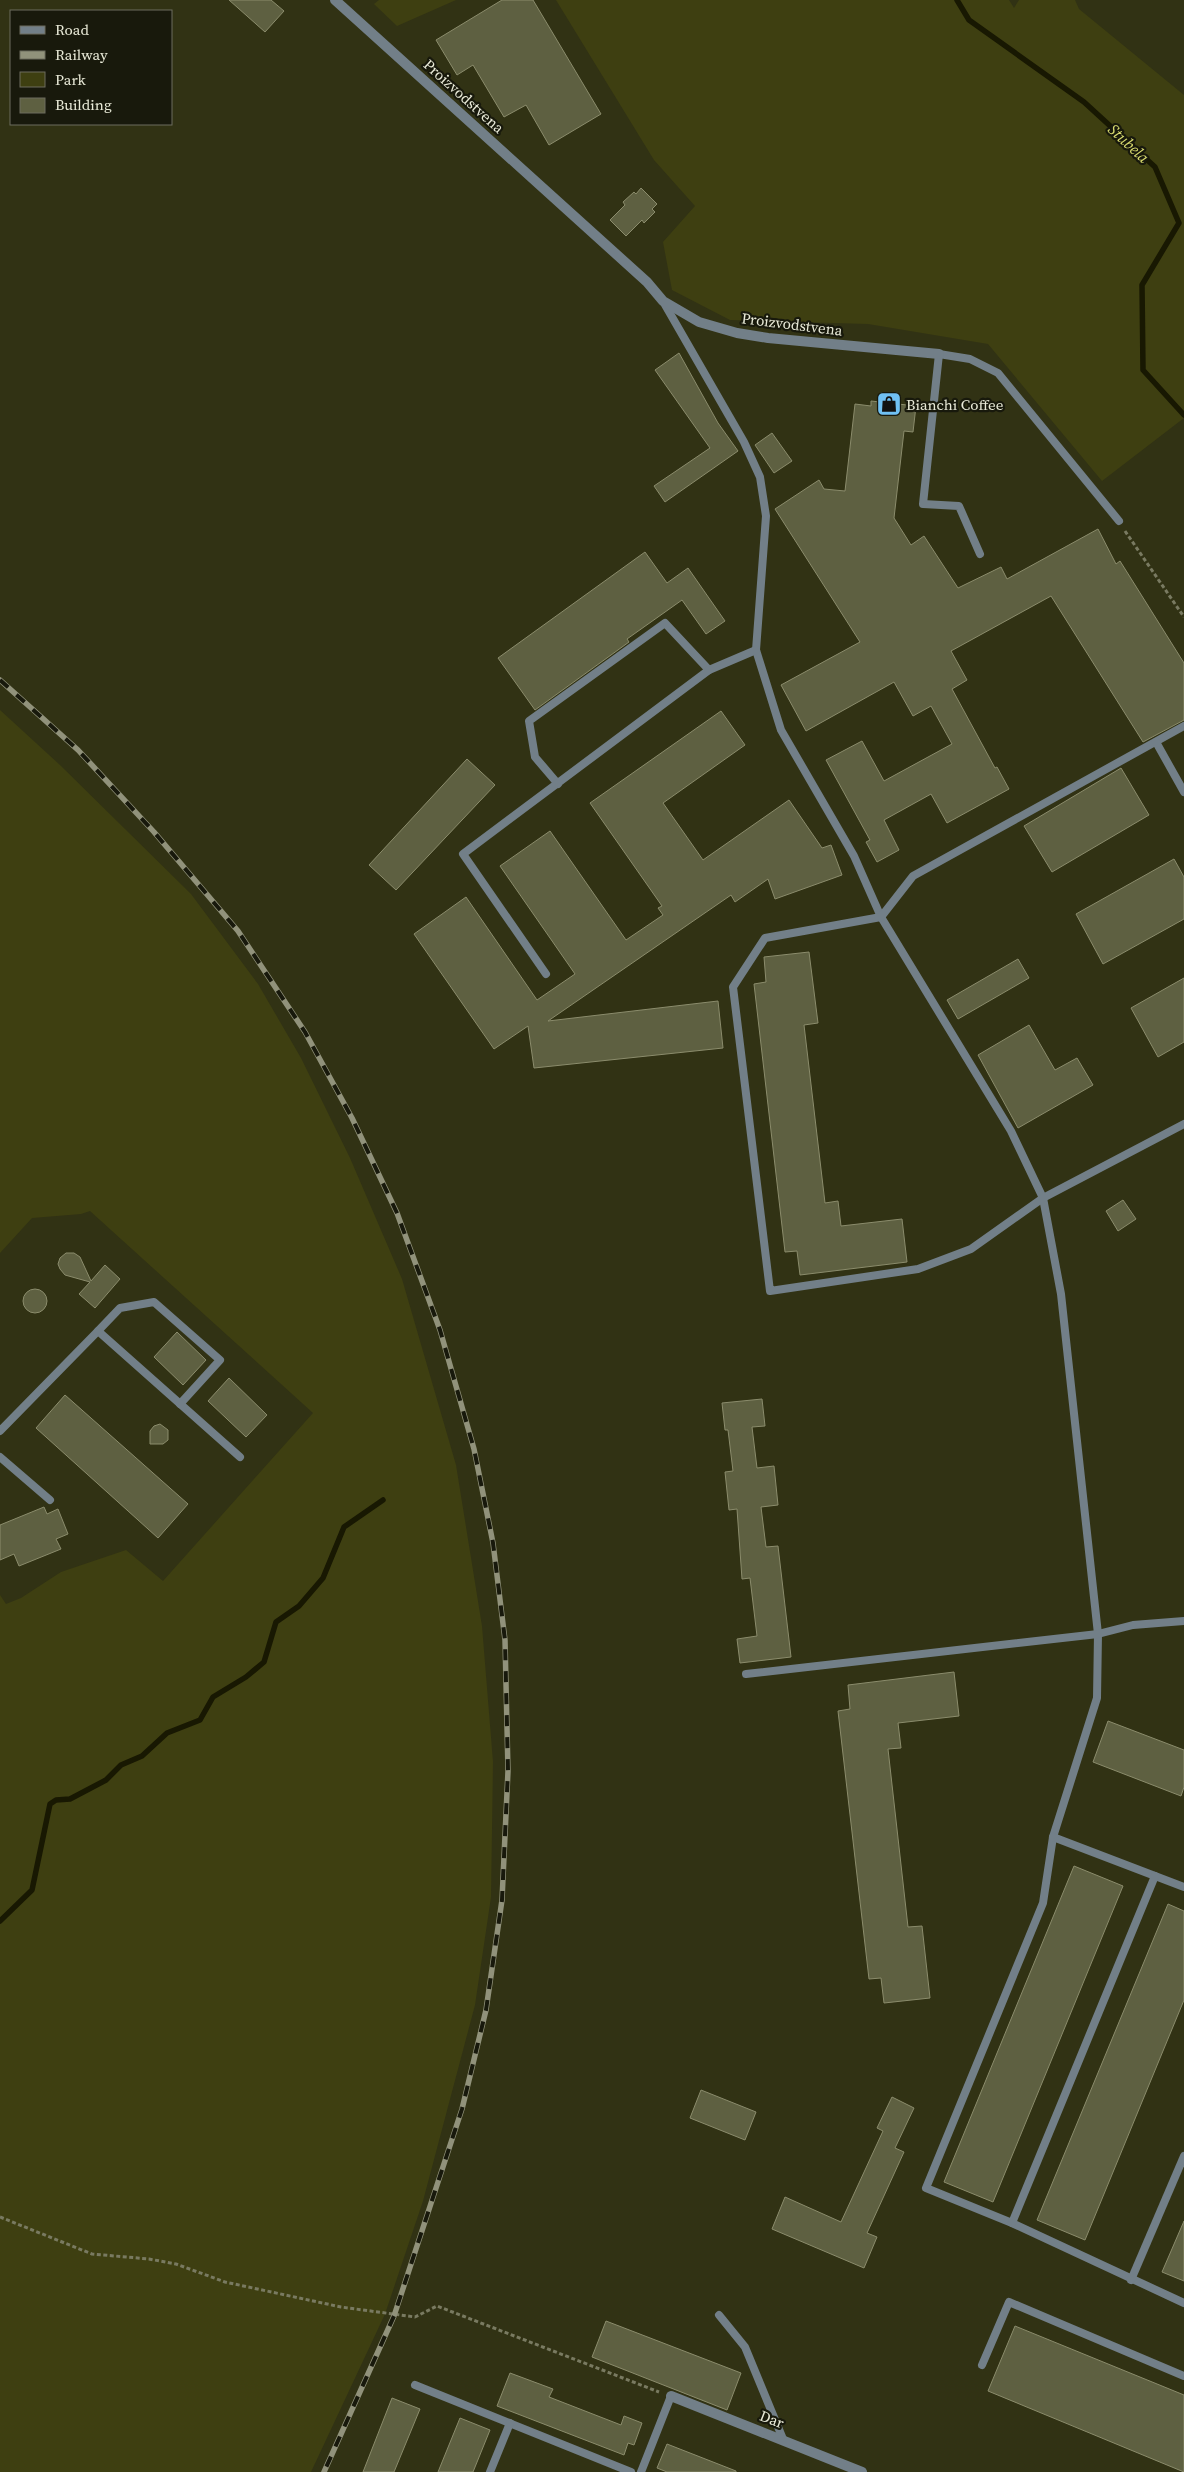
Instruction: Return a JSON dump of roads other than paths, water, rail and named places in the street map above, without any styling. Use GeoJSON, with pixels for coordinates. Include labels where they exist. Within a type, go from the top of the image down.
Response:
{"type":"FeatureCollection","features":[{"type":"Feature","properties":{"kind":"street","name":"Proizvodstvena"},"geometry":{"type":"LineString","coordinates":[[335,0],[647,282],[663,301],[699,322],[737,333],[768,338],[939,354]]}},
{"type":"Feature","properties":{"kind":"street","name":"Dar"},"geometry":{"type":"LineString","coordinates":[[671,2396],[862,2472]]}},
{"type":"Feature","properties":{"kind":"lane"},"geometry":{"type":"LineString","coordinates":[[663,301],[740,434],[760,477],[766,516],[756,650],[781,730],[854,856],[882,917],[1011,1131],[1043,1198],[1061,1294],[1098,1634],[1097,1698],[1053,1837],[1043,1903],[926,2188],[1012,2224],[1184,2303]]}},
{"type":"Feature","properties":{"kind":"lane"},"geometry":{"type":"LineString","coordinates":[[939,354],[923,504],[959,506],[980,554]]}},
{"type":"Feature","properties":{"kind":"lane","name":"Proizvodstvena"},"geometry":{"type":"LineString","coordinates":[[939,354],[970,359],[998,373],[1119,521]]}},
{"type":"Feature","properties":{"kind":"lane"},"geometry":{"type":"LineString","coordinates":[[558,784],[536,757],[529,721],[665,623],[709,670]]}},
{"type":"Feature","properties":{"kind":"lane"},"geometry":{"type":"LineString","coordinates":[[546,974],[463,854],[709,670],[756,650]]}},
{"type":"Feature","properties":{"kind":"lane"},"geometry":{"type":"LineString","coordinates":[[1184,726],[913,876],[882,917],[765,938],[733,987],[770,1291],[918,1269],[970,1249],[1043,1198],[1184,1124]]}},
{"type":"Feature","properties":{"kind":"lane"},"geometry":{"type":"LineString","coordinates":[[1156,742],[1184,792]]}},
{"type":"Feature","properties":{"kind":"lane"},"geometry":{"type":"LineString","coordinates":[[0,1431],[120,1308],[154,1302],[220,1360],[180,1404]]}},
{"type":"Feature","properties":{"kind":"lane"},"geometry":{"type":"LineString","coordinates":[[98,1331],[240,1457]]}},
{"type":"Feature","properties":{"kind":"lane"},"geometry":{"type":"LineString","coordinates":[[0,1457],[50,1500]]}},
{"type":"Feature","properties":{"kind":"lane"},"geometry":{"type":"LineString","coordinates":[[746,1674],[1098,1634],[1132,1625],[1184,1621]]}},
{"type":"Feature","properties":{"kind":"lane"},"geometry":{"type":"LineString","coordinates":[[1053,1837],[1184,1887]]}},
{"type":"Feature","properties":{"kind":"lane"},"geometry":{"type":"LineString","coordinates":[[1012,2224],[1155,1876]]}},
{"type":"Feature","properties":{"kind":"lane"},"geometry":{"type":"LineString","coordinates":[[1131,2280],[1184,2156]]}},
{"type":"Feature","properties":{"kind":"lane"},"geometry":{"type":"LineString","coordinates":[[982,2365],[1009,2302],[1184,2376]]}},
{"type":"Feature","properties":{"kind":"lane"},"geometry":{"type":"LineString","coordinates":[[719,2315],[745,2347],[783,2439]]}},
{"type":"Feature","properties":{"kind":"lane"},"geometry":{"type":"LineString","coordinates":[[415,2385],[631,2472]]}},
{"type":"Feature","properties":{"kind":"lane"},"geometry":{"type":"LineString","coordinates":[[641,2472],[671,2396]]}},
{"type":"Feature","properties":{"kind":"lane"},"geometry":{"type":"LineString","coordinates":[[490,2472],[510,2423]]}},
{"type":"Feature","properties":{"kind":"waterway","name":"Stubela"},"geometry":{"type":"LineString","coordinates":[[957,0],[969,20],[1084,102],[1155,167],[1179,223],[1142,285],[1143,370],[1184,415]]}},
{"type":"Feature","properties":{"kind":"waterway"},"geometry":{"type":"LineString","coordinates":[[0,1921],[32,1890],[50,1804],[56,1800],[70,1799],[106,1780],[121,1765],[142,1756],[167,1733],[200,1720],[213,1697],[246,1677],[264,1662],[276,1622],[299,1606],[323,1578],[344,1527],[383,1500]]}},
{"type":"Feature","properties":{"kind":"railway"},"geometry":{"type":"LineString","coordinates":[[0,680],[78,750],[154,832],[238,931],[305,1032],[352,1118],[397,1213],[440,1330],[474,1449],[493,1543],[505,1640],[508,1771],[502,1900],[486,2010],[462,2109],[394,2316],[324,2472]]}},
{"type":"Feature","properties":{"kind":"place","name":"Bianchi Coffee"},"geometry":{"type":"Point","coordinates":[889,404]}}]}
